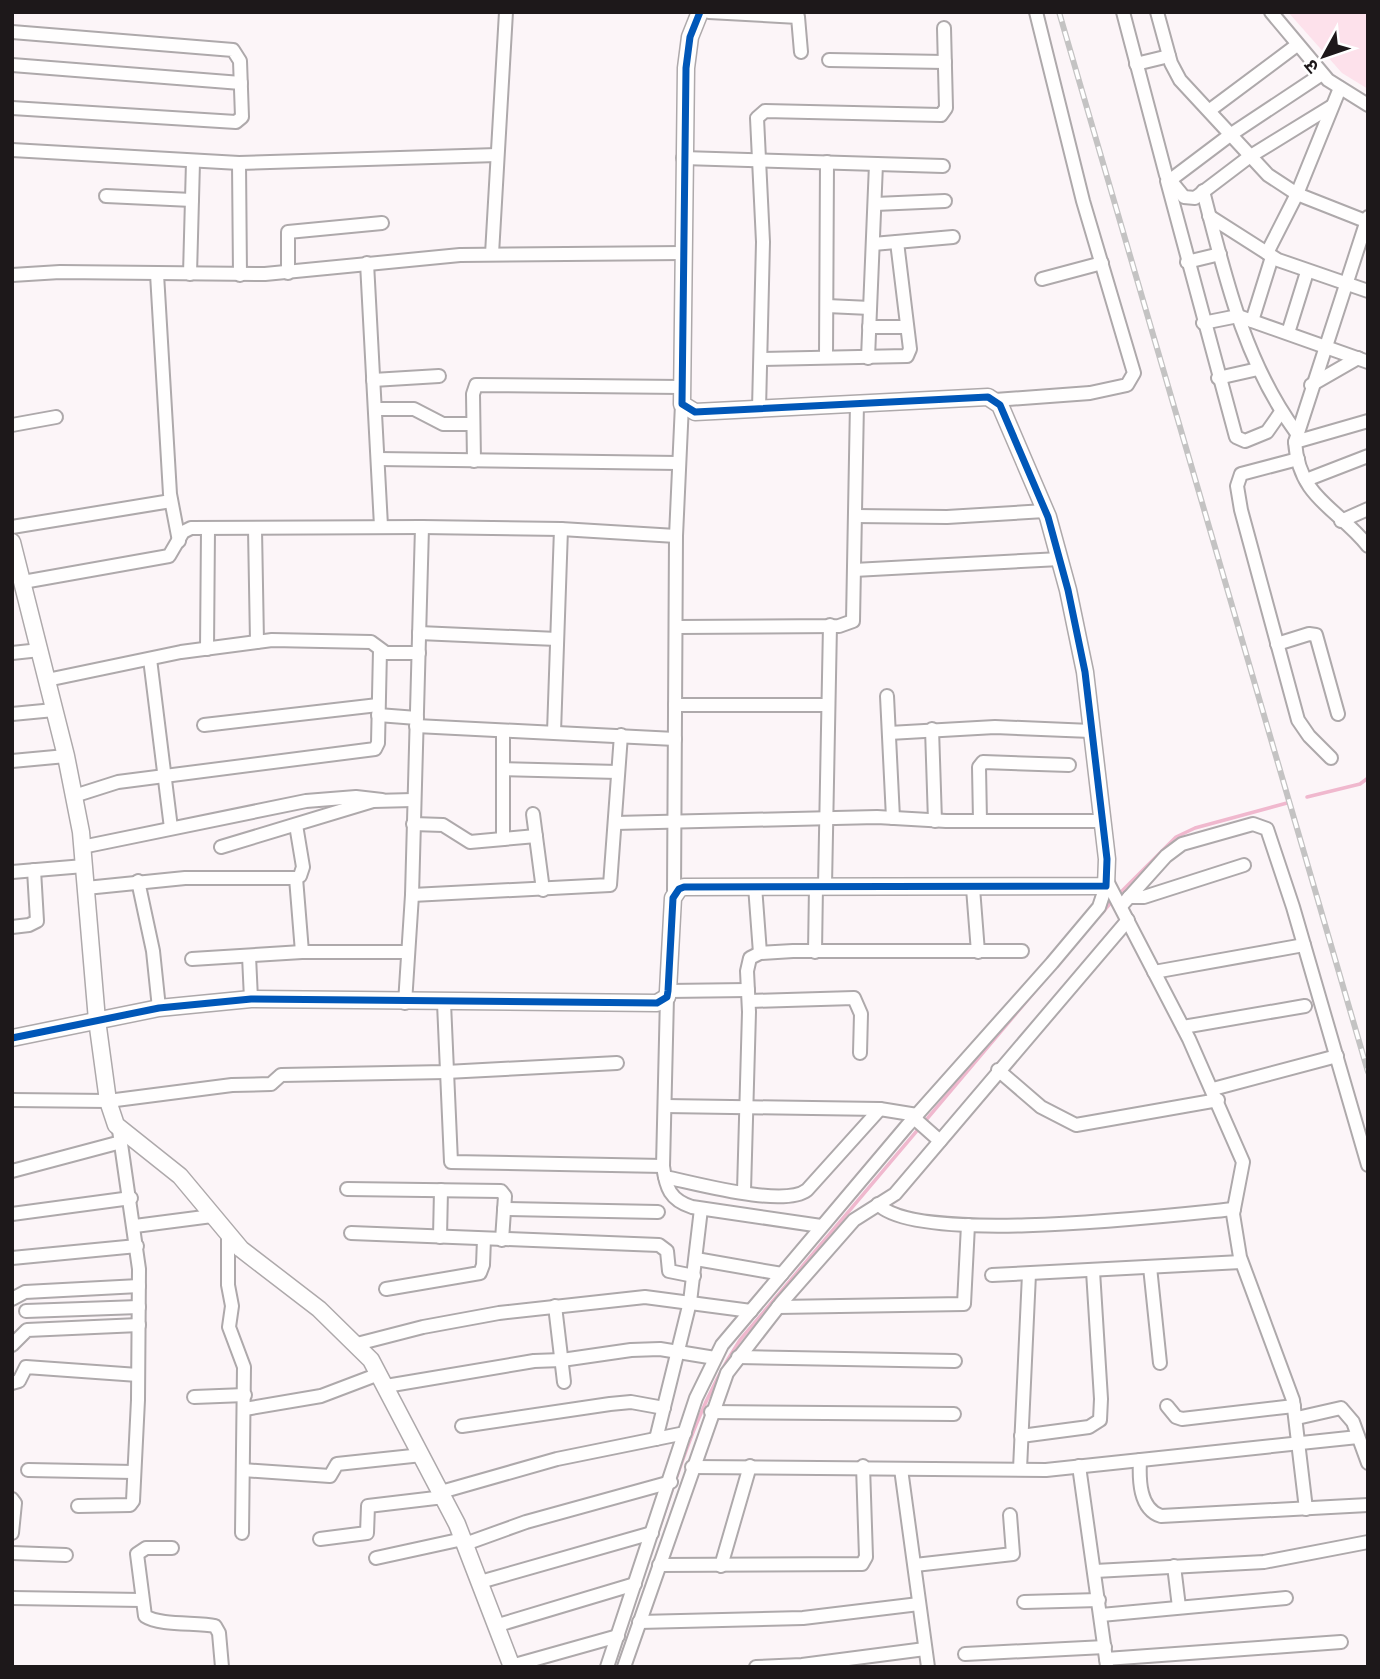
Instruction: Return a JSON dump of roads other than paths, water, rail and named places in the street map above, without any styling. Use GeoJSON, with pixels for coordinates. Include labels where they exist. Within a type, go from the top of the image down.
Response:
{"type":"FeatureCollection","features":[{"type":"Feature","properties":{"kind":"street"},"geometry":{"type":"LineString","coordinates":[[492,254],[506,12]]}},
{"type":"Feature","properties":{"kind":"street"},"geometry":{"type":"LineString","coordinates":[[700,12],[687,50],[683,158],[682,404],[676,536],[676,823],[668,994],[664,1172],[674,1199],[701,1209],[821,1226]]}},
{"type":"Feature","properties":{"kind":"street"},"geometry":{"type":"LineString","coordinates":[[709,12],[798,17],[801,51]]}},
{"type":"Feature","properties":{"kind":"street"},"geometry":{"type":"LineString","coordinates":[[682,404],[695,412],[988,397],[995,400],[1102,392],[1127,385],[1132,380],[1133,361],[1083,201],[1036,12]]}},
{"type":"Feature","properties":{"kind":"street"},"geometry":{"type":"LineString","coordinates":[[1123,12],[1233,431],[1240,440],[1261,437],[1271,428],[1281,412]]}},
{"type":"Feature","properties":{"kind":"street"},"geometry":{"type":"LineString","coordinates":[[1157,12],[1169,56],[1180,80],[1268,176],[1297,194],[1367,220],[1296,437],[1298,459],[1306,480],[1320,502],[1368,545]]}},
{"type":"Feature","properties":{"kind":"street"},"geometry":{"type":"LineString","coordinates":[[1271,12],[1322,74],[1368,105]]}},
{"type":"Feature","properties":{"kind":"street"},"geometry":{"type":"LineString","coordinates":[[759,409],[763,242],[757,118],[765,111],[941,115],[946,108],[944,28]]}},
{"type":"Feature","properties":{"kind":"street"},"geometry":{"type":"LineString","coordinates":[[12,32],[233,50],[239,56],[242,117],[239,121],[12,108]]}},
{"type":"Feature","properties":{"kind":"street"},"geometry":{"type":"LineString","coordinates":[[1210,110],[1297,45]]}},
{"type":"Feature","properties":{"kind":"street"},"geometry":{"type":"LineString","coordinates":[[1136,65],[1169,56]]}},
{"type":"Feature","properties":{"kind":"street"},"geometry":{"type":"LineString","coordinates":[[828,60],[945,62]]}},
{"type":"Feature","properties":{"kind":"street"},"geometry":{"type":"LineString","coordinates":[[12,65],[241,83]]}},
{"type":"Feature","properties":{"kind":"street"},"geometry":{"type":"LineString","coordinates":[[1167,178],[1322,74]]}},
{"type":"Feature","properties":{"kind":"street"},"geometry":{"type":"LineString","coordinates":[[1252,321],[1269,255],[1340,88]]}},
{"type":"Feature","properties":{"kind":"street"},"geometry":{"type":"LineString","coordinates":[[1167,178],[1189,200],[1249,157],[1332,106]]}},
{"type":"Feature","properties":{"kind":"street"},"geometry":{"type":"LineString","coordinates":[[12,150],[239,163],[496,155]]}},
{"type":"Feature","properties":{"kind":"street"},"geometry":{"type":"LineString","coordinates":[[683,158],[943,166]]}},
{"type":"Feature","properties":{"kind":"street"},"geometry":{"type":"LineString","coordinates":[[191,274],[193,162]]}},
{"type":"Feature","properties":{"kind":"street"},"geometry":{"type":"LineString","coordinates":[[826,357],[827,162]]}},
{"type":"Feature","properties":{"kind":"street"},"geometry":{"type":"LineString","coordinates":[[239,163],[240,275]]}},
{"type":"Feature","properties":{"kind":"street"},"geometry":{"type":"LineString","coordinates":[[868,358],[876,164]]}},
{"type":"Feature","properties":{"kind":"street"},"geometry":{"type":"LineString","coordinates":[[1203,191],[1238,316],[1258,369],[1296,437]]}},
{"type":"Feature","properties":{"kind":"street"},"geometry":{"type":"LineString","coordinates":[[106,197],[192,200]]}},
{"type":"Feature","properties":{"kind":"street"},"geometry":{"type":"LineString","coordinates":[[874,204],[945,201]]}},
{"type":"Feature","properties":{"kind":"street"},"geometry":{"type":"LineString","coordinates":[[1209,216],[1269,255],[1307,272],[1368,291]]}},
{"type":"Feature","properties":{"kind":"street"},"geometry":{"type":"LineString","coordinates":[[288,273],[288,232],[382,223]]}},
{"type":"Feature","properties":{"kind":"street"},"geometry":{"type":"LineString","coordinates":[[873,244],[953,237]]}},
{"type":"Feature","properties":{"kind":"street"},"geometry":{"type":"LineString","coordinates":[[761,359],[907,356],[910,349],[897,242]]}},
{"type":"Feature","properties":{"kind":"street"},"geometry":{"type":"LineString","coordinates":[[12,275],[60,272],[240,275],[492,254],[683,253]]}},
{"type":"Feature","properties":{"kind":"street"},"geometry":{"type":"LineString","coordinates":[[1187,262],[1220,254]]}},
{"type":"Feature","properties":{"kind":"street"},"geometry":{"type":"LineString","coordinates":[[367,263],[382,526]]}},
{"type":"Feature","properties":{"kind":"street"},"geometry":{"type":"LineString","coordinates":[[1042,279],[1102,263]]}},
{"type":"Feature","properties":{"kind":"street"},"geometry":{"type":"LineString","coordinates":[[1288,333],[1307,272]]}},
{"type":"Feature","properties":{"kind":"street"},"geometry":{"type":"LineString","coordinates":[[157,274],[170,501],[179,541]]}},
{"type":"Feature","properties":{"kind":"street"},"geometry":{"type":"LineString","coordinates":[[827,306],[870,308]]}},
{"type":"Feature","properties":{"kind":"street"},"geometry":{"type":"LineString","coordinates":[[1203,323],[1238,316],[1365,359]]}},
{"type":"Feature","properties":{"kind":"street"},"geometry":{"type":"LineString","coordinates":[[869,327],[907,327]]}},
{"type":"Feature","properties":{"kind":"street"},"geometry":{"type":"LineString","coordinates":[[1311,385],[1365,359]]}},
{"type":"Feature","properties":{"kind":"street"},"geometry":{"type":"LineString","coordinates":[[1218,378],[1258,369]]}},
{"type":"Feature","properties":{"kind":"street"},"geometry":{"type":"LineString","coordinates":[[373,380],[439,376]]}},
{"type":"Feature","properties":{"kind":"street"},"geometry":{"type":"LineString","coordinates":[[474,461],[473,394],[476,385],[481,383],[681,387]]}},
{"type":"Feature","properties":{"kind":"street"},"geometry":{"type":"LineString","coordinates":[[995,400],[1004,412],[1045,511],[1060,559],[1082,652],[1102,821],[1116,894],[1216,1094],[1243,1162],[1234,1209],[1241,1262],[1270,1333],[1296,1412],[1306,1509]]}},
{"type":"Feature","properties":{"kind":"street"},"geometry":{"type":"LineString","coordinates":[[677,627],[847,625],[853,621],[857,403]]}},
{"type":"Feature","properties":{"kind":"street"},"geometry":{"type":"LineString","coordinates":[[375,410],[414,409],[443,424],[473,424]]}},
{"type":"Feature","properties":{"kind":"street"},"geometry":{"type":"LineString","coordinates":[[12,425],[56,418]]}},
{"type":"Feature","properties":{"kind":"street"},"geometry":{"type":"LineString","coordinates":[[1296,437],[1368,421]]}},
{"type":"Feature","properties":{"kind":"street"},"geometry":{"type":"LineString","coordinates":[[1306,480],[1368,456]]}},
{"type":"Feature","properties":{"kind":"street"},"geometry":{"type":"LineString","coordinates":[[378,459],[678,463]]}},
{"type":"Feature","properties":{"kind":"street"},"geometry":{"type":"LineString","coordinates":[[1298,459],[1241,474],[1237,485],[1277,644],[1303,729],[1331,758]]}},
{"type":"Feature","properties":{"kind":"street"},"geometry":{"type":"LineString","coordinates":[[12,527],[170,501]]}},
{"type":"Feature","properties":{"kind":"street"},"geometry":{"type":"LineString","coordinates":[[1341,521],[1368,509]]}},
{"type":"Feature","properties":{"kind":"street"},"geometry":{"type":"LineString","coordinates":[[855,516],[947,517],[1045,511]]}},
{"type":"Feature","properties":{"kind":"street"},"geometry":{"type":"LineString","coordinates":[[21,593],[169,556],[186,530],[382,526],[561,529],[676,536]]}},
{"type":"Feature","properties":{"kind":"street"},"geometry":{"type":"LineString","coordinates":[[405,1003],[412,895],[422,527]]}},
{"type":"Feature","properties":{"kind":"street"},"geometry":{"type":"LineString","coordinates":[[207,649],[208,529]]}},
{"type":"Feature","properties":{"kind":"street"},"geometry":{"type":"LineString","coordinates":[[255,529],[257,642]]}},
{"type":"Feature","properties":{"kind":"street"},"geometry":{"type":"LineString","coordinates":[[554,732],[561,529]]}},
{"type":"Feature","properties":{"kind":"street"},"geometry":{"type":"LineString","coordinates":[[12,544],[21,593],[40,650],[74,796],[82,847],[97,1020],[108,1101],[120,1136],[137,1246],[138,1375],[130,1505],[78,1506]]}},
{"type":"Feature","properties":{"kind":"street"},"geometry":{"type":"LineString","coordinates":[[854,570],[1060,559]]}},
{"type":"Feature","properties":{"kind":"street"},"geometry":{"type":"LineString","coordinates":[[816,952],[825,818],[830,625]]}},
{"type":"Feature","properties":{"kind":"street"},"geometry":{"type":"LineString","coordinates":[[419,633],[557,639]]}},
{"type":"Feature","properties":{"kind":"street"},"geometry":{"type":"LineString","coordinates":[[1277,644],[1309,634],[1316,635],[1338,714]]}},
{"type":"Feature","properties":{"kind":"street"},"geometry":{"type":"LineString","coordinates":[[47,680],[150,659],[257,642],[371,642],[386,653],[419,653]]}},
{"type":"Feature","properties":{"kind":"street"},"geometry":{"type":"LineString","coordinates":[[12,653],[40,650]]}},
{"type":"Feature","properties":{"kind":"street"},"geometry":{"type":"LineString","coordinates":[[74,796],[118,782],[370,751],[377,747],[380,650]]}},
{"type":"Feature","properties":{"kind":"street"},"geometry":{"type":"LineString","coordinates":[[150,659],[162,776],[171,828]]}},
{"type":"Feature","properties":{"kind":"street"},"geometry":{"type":"LineString","coordinates":[[887,696],[893,818]]}},
{"type":"Feature","properties":{"kind":"street"},"geometry":{"type":"LineString","coordinates":[[675,705],[828,705]]}},
{"type":"Feature","properties":{"kind":"street"},"geometry":{"type":"LineString","coordinates":[[12,714],[54,710]]}},
{"type":"Feature","properties":{"kind":"street"},"geometry":{"type":"LineString","coordinates":[[204,725],[378,710],[416,722],[503,731],[675,739]]}},
{"type":"Feature","properties":{"kind":"street"},"geometry":{"type":"LineString","coordinates":[[889,733],[996,727],[1091,731]]}},
{"type":"Feature","properties":{"kind":"street"},"geometry":{"type":"LineString","coordinates":[[932,729],[935,821]]}},
{"type":"Feature","properties":{"kind":"street"},"geometry":{"type":"LineString","coordinates":[[503,731],[503,839]]}},
{"type":"Feature","properties":{"kind":"street"},"geometry":{"type":"LineString","coordinates":[[412,895],[610,885],[621,735]]}},
{"type":"Feature","properties":{"kind":"street"},"geometry":{"type":"LineString","coordinates":[[12,761],[66,756]]}},
{"type":"Feature","properties":{"kind":"street"},"geometry":{"type":"LineString","coordinates":[[980,821],[979,767],[982,762],[1069,765]]}},
{"type":"Feature","properties":{"kind":"street"},"geometry":{"type":"LineString","coordinates":[[503,769],[618,772]]}},
{"type":"Feature","properties":{"kind":"street"},"geometry":{"type":"LineString","coordinates":[[82,847],[319,799],[356,797],[413,800]]}},
{"type":"Feature","properties":{"kind":"street"},"geometry":{"type":"LineString","coordinates":[[221,847],[382,800]]}},
{"type":"Feature","properties":{"kind":"street"},"geometry":{"type":"LineString","coordinates":[[533,814],[543,890]]}},
{"type":"Feature","properties":{"kind":"street"},"geometry":{"type":"LineString","coordinates":[[615,823],[825,818],[1102,821]]}},
{"type":"Feature","properties":{"kind":"street"},"geometry":{"type":"LineString","coordinates":[[413,824],[443,825],[470,842],[536,836]]}},
{"type":"Feature","properties":{"kind":"street"},"geometry":{"type":"LineString","coordinates":[[607,1667],[671,1482],[700,1388],[715,1358],[821,1226],[919,1121],[1099,906],[1182,844],[1258,824],[1267,829],[1304,944],[1368,1165]]}},
{"type":"Feature","properties":{"kind":"street"},"geometry":{"type":"LineString","coordinates":[[86,888],[138,881],[296,878],[300,876],[303,867],[296,825]]}},
{"type":"Feature","properties":{"kind":"street"},"geometry":{"type":"LineString","coordinates":[[674,893],[684,887],[821,886],[973,888],[1151,895],[1244,865]]}},
{"type":"Feature","properties":{"kind":"street"},"geometry":{"type":"LineString","coordinates":[[12,872],[84,866]]}},
{"type":"Feature","properties":{"kind":"street"},"geometry":{"type":"LineString","coordinates":[[12,927],[29,925],[37,920],[34,870]]}},
{"type":"Feature","properties":{"kind":"street"},"geometry":{"type":"LineString","coordinates":[[296,878],[302,953]]}},
{"type":"Feature","properties":{"kind":"street"},"geometry":{"type":"LineString","coordinates":[[138,881],[153,951],[159,1008]]}},
{"type":"Feature","properties":{"kind":"street"},"geometry":{"type":"LineString","coordinates":[[755,887],[760,953]]}},
{"type":"Feature","properties":{"kind":"street"},"geometry":{"type":"LineString","coordinates":[[973,888],[978,951]]}},
{"type":"Feature","properties":{"kind":"street"},"geometry":{"type":"LineString","coordinates":[[624,1667],[711,1412],[727,1373],[778,1307],[854,1220],[895,1194],[1128,920]]}},
{"type":"Feature","properties":{"kind":"street"},"geometry":{"type":"LineString","coordinates":[[1154,972],[1304,944]]}},
{"type":"Feature","properties":{"kind":"street"},"geometry":{"type":"LineString","coordinates":[[744,1191],[750,958],[760,953],[1022,951]]}},
{"type":"Feature","properties":{"kind":"street"},"geometry":{"type":"LineString","coordinates":[[192,959],[302,953],[408,952]]}},
{"type":"Feature","properties":{"kind":"street"},"geometry":{"type":"LineString","coordinates":[[249,956],[251,999]]}},
{"type":"Feature","properties":{"kind":"street"},"geometry":{"type":"LineString","coordinates":[[12,1038],[159,1008],[251,999],[405,1003],[657,1003],[668,994],[748,995],[854,998],[862,1014],[860,1053]]}},
{"type":"Feature","properties":{"kind":"street"},"geometry":{"type":"LineString","coordinates":[[444,1003],[449,1158],[455,1164],[664,1172],[744,1191],[787,1197],[802,1194],[880,1109]]}},
{"type":"Feature","properties":{"kind":"street"},"geometry":{"type":"LineString","coordinates":[[1183,1027],[1305,1006]]}},
{"type":"Feature","properties":{"kind":"street"},"geometry":{"type":"LineString","coordinates":[[998,1070],[1041,1107],[1076,1125],[1216,1094],[1337,1056]]}},
{"type":"Feature","properties":{"kind":"street"},"geometry":{"type":"LineString","coordinates":[[12,1100],[108,1101],[232,1085],[271,1084],[281,1075],[446,1072],[617,1063]]}},
{"type":"Feature","properties":{"kind":"street"},"geometry":{"type":"LineString","coordinates":[[665,1107],[880,1109],[919,1121],[940,1141]]}},
{"type":"Feature","properties":{"kind":"street"},"geometry":{"type":"LineString","coordinates":[[12,1171],[120,1136],[170,1166],[228,1236],[358,1344],[383,1380],[464,1541],[511,1666],[618,1636]]}},
{"type":"Feature","properties":{"kind":"street"},"geometry":{"type":"LineString","coordinates":[[347,1189],[501,1191],[505,1196],[502,1240]]}},
{"type":"Feature","properties":{"kind":"street"},"geometry":{"type":"LineString","coordinates":[[440,1237],[441,1190]]}},
{"type":"Feature","properties":{"kind":"street"},"geometry":{"type":"LineString","coordinates":[[12,1214],[131,1198]]}},
{"type":"Feature","properties":{"kind":"street"},"geometry":{"type":"LineString","coordinates":[[878,1204],[895,1216],[1017,1226],[1234,1209]]}},
{"type":"Feature","properties":{"kind":"street"},"geometry":{"type":"LineString","coordinates":[[504,1209],[658,1212]]}},
{"type":"Feature","properties":{"kind":"street"},"geometry":{"type":"LineString","coordinates":[[656,1439],[690,1302],[701,1209]]}},
{"type":"Feature","properties":{"kind":"street"},"geometry":{"type":"LineString","coordinates":[[135,1226],[212,1216]]}},
{"type":"Feature","properties":{"kind":"street"},"geometry":{"type":"LineString","coordinates":[[778,1307],[964,1304],[968,1224]]}},
{"type":"Feature","properties":{"kind":"street"},"geometry":{"type":"LineString","coordinates":[[351,1233],[659,1245],[667,1251],[669,1271],[694,1276]]}},
{"type":"Feature","properties":{"kind":"street"},"geometry":{"type":"LineString","coordinates":[[228,1236],[228,1285],[232,1306],[229,1327],[243,1362],[245,1395],[242,1533]]}},
{"type":"Feature","properties":{"kind":"street"},"geometry":{"type":"LineString","coordinates":[[386,1289],[480,1273],[484,1239]]}},
{"type":"Feature","properties":{"kind":"street"},"geometry":{"type":"LineString","coordinates":[[12,1258],[137,1246]]}},
{"type":"Feature","properties":{"kind":"street"},"geometry":{"type":"LineString","coordinates":[[696,1259],[782,1273]]}},
{"type":"Feature","properties":{"kind":"street"},"geometry":{"type":"LineString","coordinates":[[992,1275],[1241,1262]]}},
{"type":"Feature","properties":{"kind":"street"},"geometry":{"type":"LineString","coordinates":[[1150,1267],[1160,1363]]}},
{"type":"Feature","properties":{"kind":"street"},"geometry":{"type":"LineString","coordinates":[[1021,1436],[1089,1427],[1100,1420],[1093,1271]]}},
{"type":"Feature","properties":{"kind":"street"},"geometry":{"type":"LineString","coordinates":[[1020,1469],[1029,1274]]}},
{"type":"Feature","properties":{"kind":"street"},"geometry":{"type":"LineString","coordinates":[[12,1299],[25,1292],[139,1286]]}},
{"type":"Feature","properties":{"kind":"street"},"geometry":{"type":"LineString","coordinates":[[358,1344],[455,1321],[555,1306],[655,1297],[751,1311]]}},
{"type":"Feature","properties":{"kind":"street"},"geometry":{"type":"LineString","coordinates":[[555,1306],[565,1382]]}},
{"type":"Feature","properties":{"kind":"street"},"geometry":{"type":"LineString","coordinates":[[26,1311],[139,1307]]}},
{"type":"Feature","properties":{"kind":"street"},"geometry":{"type":"LineString","coordinates":[[12,1345],[27,1330],[139,1325]]}},
{"type":"Feature","properties":{"kind":"street"},"geometry":{"type":"LineString","coordinates":[[244,1409],[321,1396],[383,1380],[534,1361],[645,1349],[715,1358]]}},
{"type":"Feature","properties":{"kind":"street"},"geometry":{"type":"LineString","coordinates":[[738,1357],[955,1361]]}},
{"type":"Feature","properties":{"kind":"street"},"geometry":{"type":"LineString","coordinates":[[12,1383],[19,1381],[26,1367],[138,1375]]}},
{"type":"Feature","properties":{"kind":"street"},"geometry":{"type":"LineString","coordinates":[[194,1397],[245,1395]]}},
{"type":"Feature","properties":{"kind":"street"},"geometry":{"type":"LineString","coordinates":[[462,1426],[631,1402],[664,1408]]}},
{"type":"Feature","properties":{"kind":"street"},"geometry":{"type":"LineString","coordinates":[[1167,1406],[1182,1419],[1341,1408],[1353,1422],[1368,1463]]}},
{"type":"Feature","properties":{"kind":"street"},"geometry":{"type":"LineString","coordinates":[[711,1412],[954,1414]]}},
{"type":"Feature","properties":{"kind":"street"},"geometry":{"type":"LineString","coordinates":[[320,1539],[367,1533],[368,1506],[442,1495],[557,1460],[685,1433]]}},
{"type":"Feature","properties":{"kind":"street"},"geometry":{"type":"LineString","coordinates":[[692,1467],[1020,1469],[1079,1466],[1358,1437]]}},
{"type":"Feature","properties":{"kind":"street"},"geometry":{"type":"LineString","coordinates":[[243,1470],[330,1476],[337,1464],[422,1455]]}},
{"type":"Feature","properties":{"kind":"street"},"geometry":{"type":"LineString","coordinates":[[1140,1460],[1140,1487],[1155,1514],[1368,1505]]}},
{"type":"Feature","properties":{"kind":"street"},"geometry":{"type":"LineString","coordinates":[[721,1566],[751,1466]]}},
{"type":"Feature","properties":{"kind":"street"},"geometry":{"type":"LineString","coordinates":[[659,1565],[865,1563],[863,1466]]}},
{"type":"Feature","properties":{"kind":"street"},"geometry":{"type":"LineString","coordinates":[[1079,1466],[1106,1658]]}},
{"type":"Feature","properties":{"kind":"street"},"geometry":{"type":"LineString","coordinates":[[901,1469],[928,1667]]}},
{"type":"Feature","properties":{"kind":"street"},"geometry":{"type":"LineString","coordinates":[[28,1470],[134,1472]]}},
{"type":"Feature","properties":{"kind":"street"},"geometry":{"type":"LineString","coordinates":[[376,1558],[464,1541],[671,1482]]}},
{"type":"Feature","properties":{"kind":"street"},"geometry":{"type":"LineString","coordinates":[[12,1499],[15,1503],[12,1533]]}},
{"type":"Feature","properties":{"kind":"street"},"geometry":{"type":"LineString","coordinates":[[915,1564],[1013,1554],[1010,1515]]}},
{"type":"Feature","properties":{"kind":"street"},"geometry":{"type":"LineString","coordinates":[[480,1582],[652,1533]]}},
{"type":"Feature","properties":{"kind":"street"},"geometry":{"type":"LineString","coordinates":[[1095,1571],[1264,1562],[1368,1542]]}},
{"type":"Feature","properties":{"kind":"street"},"geometry":{"type":"LineString","coordinates":[[172,1548],[139,1551],[142,1600],[148,1619],[182,1622],[194,1626],[215,1626],[219,1633],[222,1667]]}},
{"type":"Feature","properties":{"kind":"street"},"geometry":{"type":"LineString","coordinates":[[12,1553],[66,1555]]}},
{"type":"Feature","properties":{"kind":"street"},"geometry":{"type":"LineString","coordinates":[[1174,1566],[1179,1607]]}},
{"type":"Feature","properties":{"kind":"street"},"geometry":{"type":"LineString","coordinates":[[495,1626],[635,1584]]}},
{"type":"Feature","properties":{"kind":"street"},"geometry":{"type":"LineString","coordinates":[[12,1598],[142,1600]]}},
{"type":"Feature","properties":{"kind":"street"},"geometry":{"type":"LineString","coordinates":[[1101,1615],[1286,1598]]}},
{"type":"Feature","properties":{"kind":"street"},"geometry":{"type":"LineString","coordinates":[[1024,1602],[1099,1600]]}},
{"type":"Feature","properties":{"kind":"street"},"geometry":{"type":"LineString","coordinates":[[639,1622],[803,1618],[919,1604]]}},
{"type":"Feature","properties":{"kind":"street"},"geometry":{"type":"LineString","coordinates":[[965,1654],[1106,1658],[1341,1642]]}},
{"type":"Feature","properties":{"kind":"street"},"geometry":{"type":"LineString","coordinates":[[756,1667],[802,1665],[925,1649]]}},
{"type":"Feature","properties":{"kind":"waterway"},"geometry":{"type":"LineString","coordinates":[[1307,797],[1360,784],[1368,778]]}},
{"type":"Feature","properties":{"kind":"waterway"},"geometry":{"type":"LineString","coordinates":[[1119,894],[1176,837],[1195,828],[1287,803]]}},
{"type":"Feature","properties":{"kind":"waterway"},"geometry":{"type":"LineString","coordinates":[[1102,913],[1113,900]]}},
{"type":"Feature","properties":{"kind":"waterway"},"geometry":{"type":"LineString","coordinates":[[657,1535],[702,1410],[740,1340],[1047,977]]}},
{"type":"Feature","properties":{"kind":"railway"},"geometry":{"type":"LineString","coordinates":[[1059,12],[1368,1072]]}}]}
